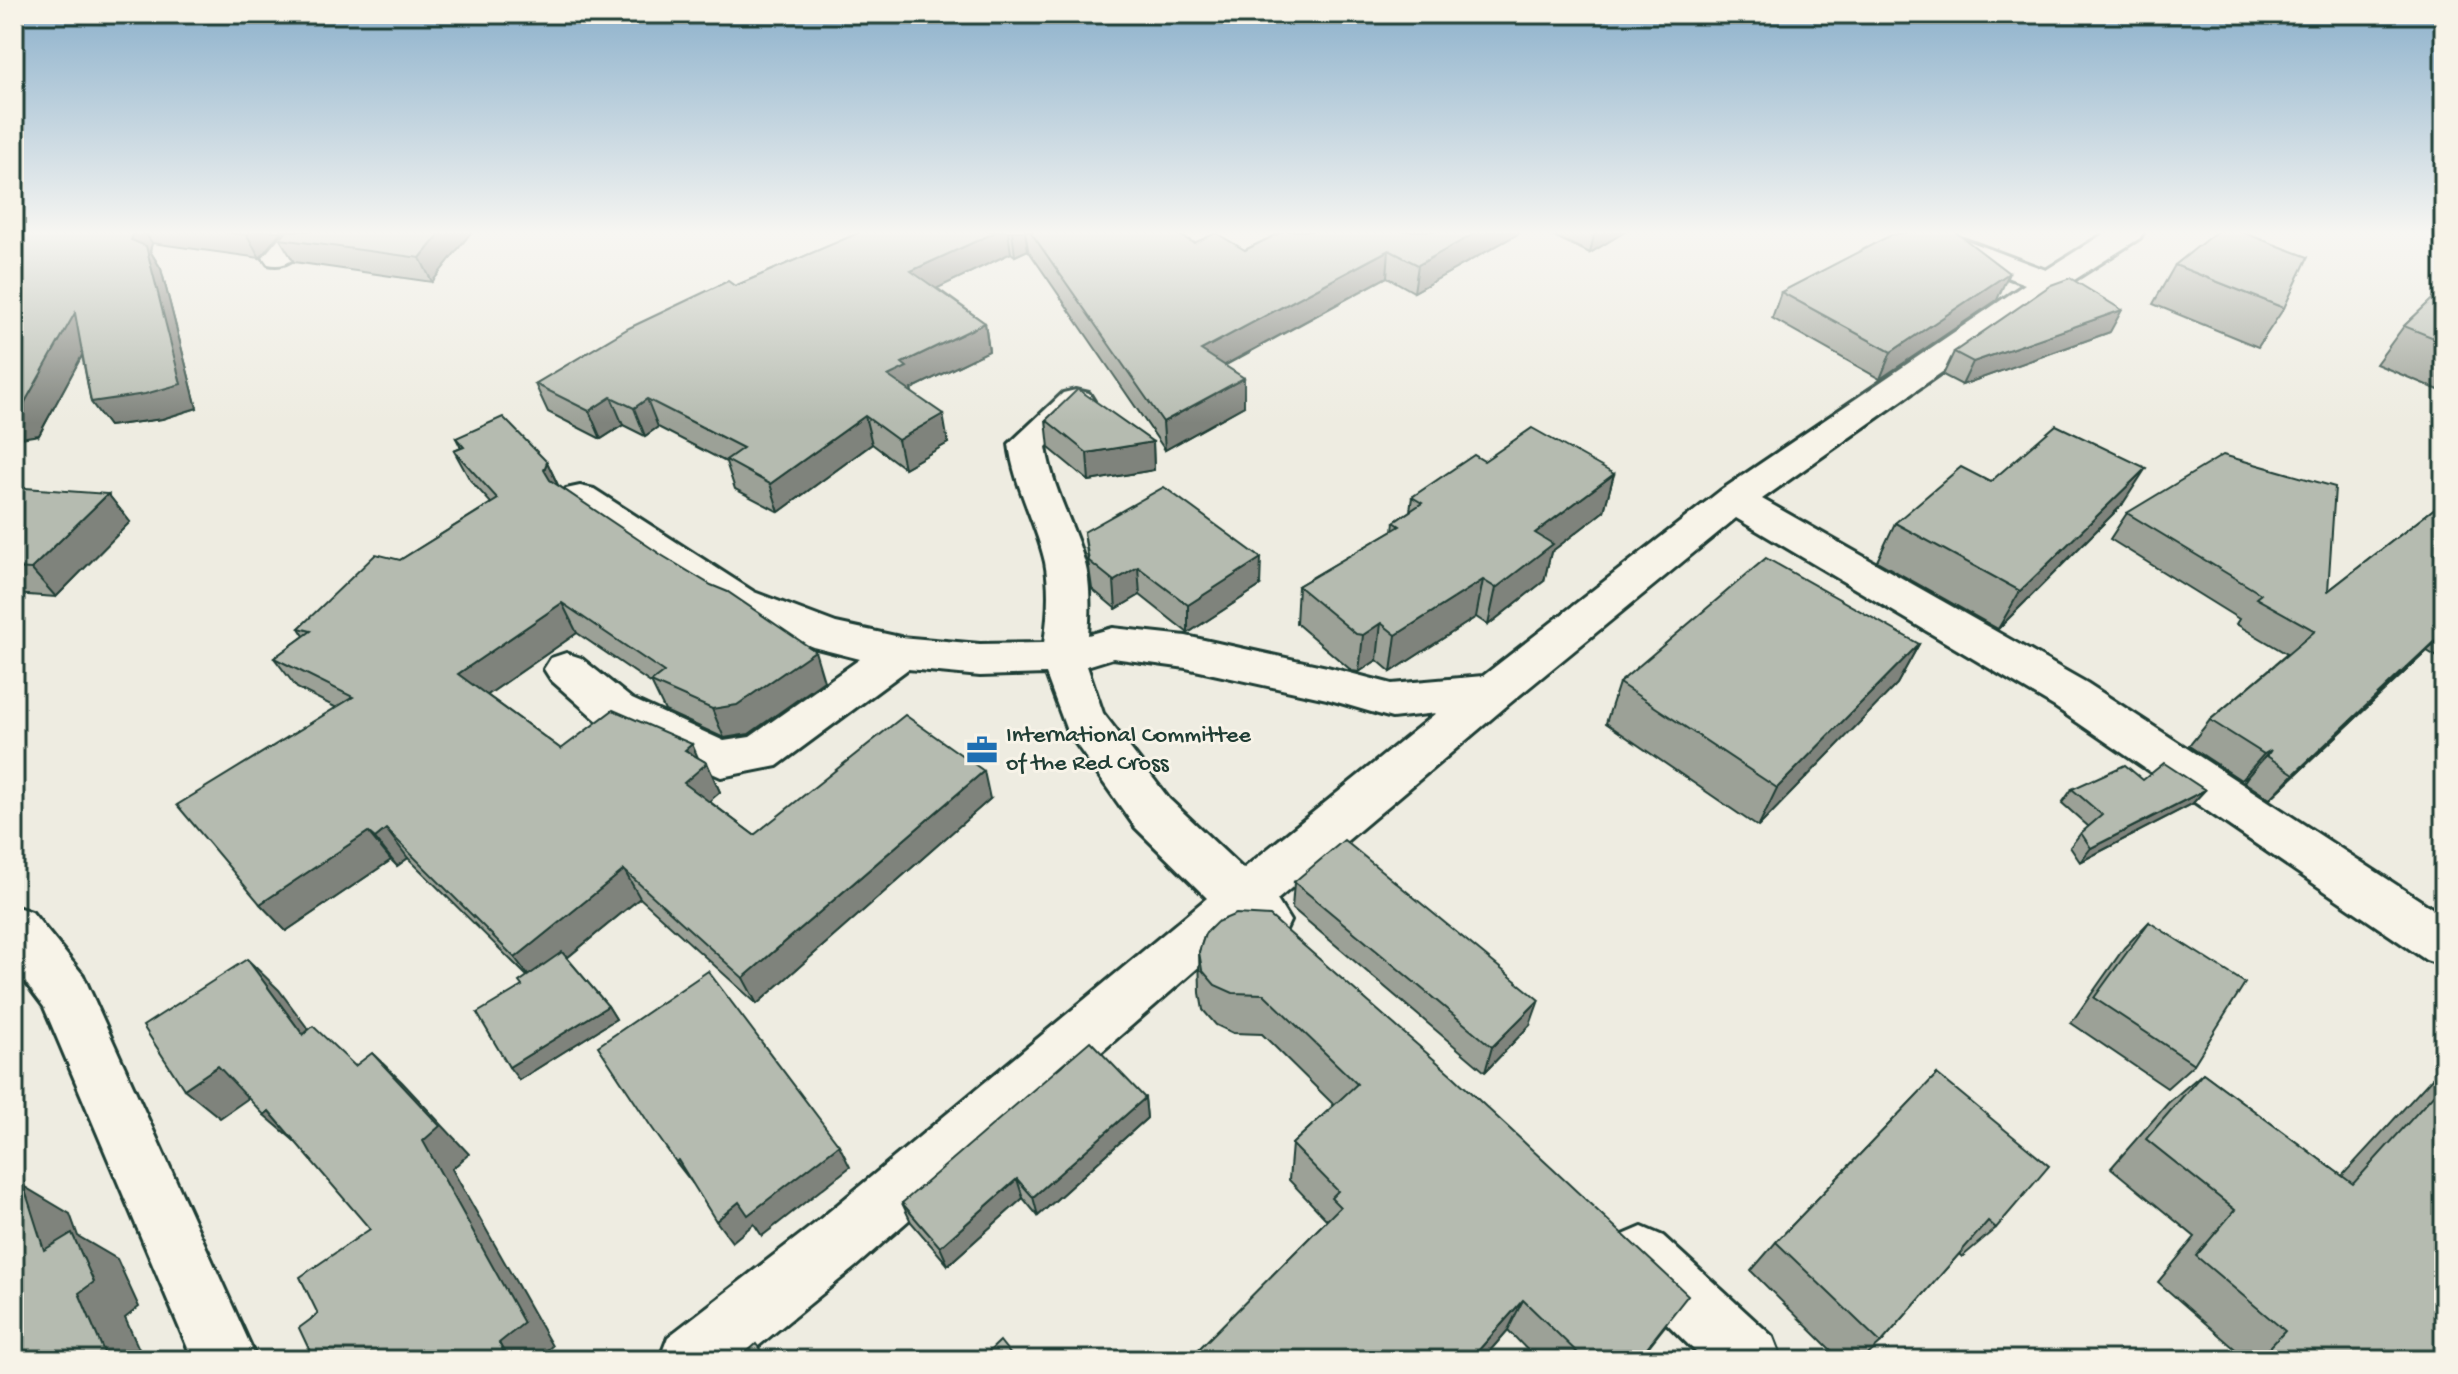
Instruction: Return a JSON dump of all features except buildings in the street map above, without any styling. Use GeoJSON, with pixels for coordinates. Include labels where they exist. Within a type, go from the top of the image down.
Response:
{"type":"FeatureCollection","features":[{"type":"Feature","properties":{"kind":"street"},"geometry":{"type":"LineString","coordinates":[[691,1360],[834,1246],[1137,986],[1494,691],[1734,500],[2030,295]]}},
{"type":"Feature","properties":{"kind":"street"},"geometry":{"type":"LineString","coordinates":[[1076,401],[1027,444],[1031,472],[1065,563],[1069,616],[1063,658],[1083,719],[1152,813],[1302,953]]}},
{"type":"Feature","properties":{"kind":"street"},"geometry":{"type":"LineString","coordinates":[[580,498],[739,602],[828,636],[900,653],[980,660],[1063,658],[1113,643],[1186,652],[1327,683],[1392,701],[1494,691]]}},
{"type":"Feature","properties":{"kind":"street"},"geometry":{"type":"LineString","coordinates":[[1734,500],[2071,695],[2444,944]]}},
{"type":"Feature","properties":{"kind":"street"},"geometry":{"type":"LineString","coordinates":[[566,669],[616,711],[721,759],[761,753],[900,653]]}},
{"type":"Feature","properties":{"kind":"street"},"geometry":{"type":"LineString","coordinates":[[14,928],[64,992],[225,1360]]}},
{"type":"Feature","properties":{"kind":"street"},"geometry":{"type":"LineString","coordinates":[[1605,1222],[1750,1360]]}},
{"type":"Feature","properties":{"kind":"place","name":"International Committee of the Red Cross"},"geometry":{"type":"Point","coordinates":[982,750]}}]}
